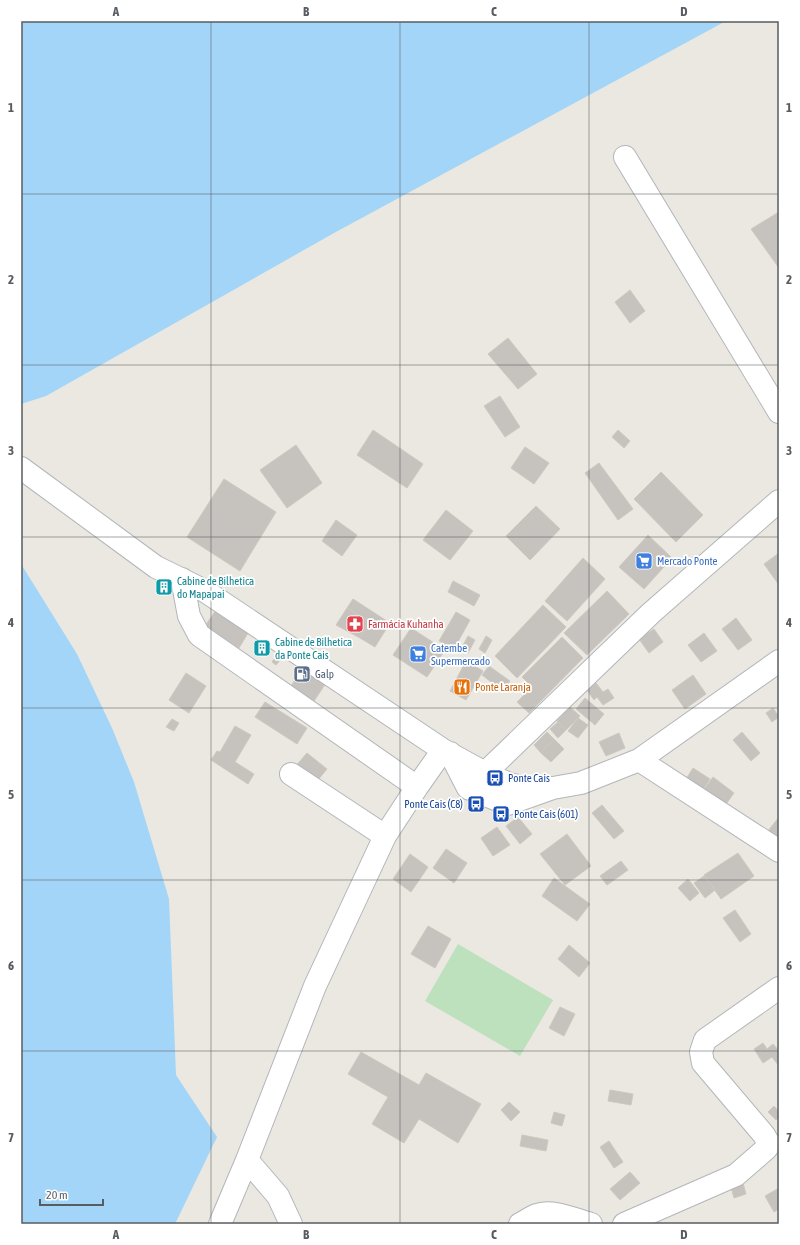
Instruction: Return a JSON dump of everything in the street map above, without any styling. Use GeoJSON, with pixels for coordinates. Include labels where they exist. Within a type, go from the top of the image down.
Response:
{"type":"FeatureCollection","features":[{"type":"Feature","properties":{"kind":"street"},"geometry":{"type":"LineString","coordinates":[[625,157],[779,412]]}},
{"type":"Feature","properties":{"kind":"street"},"geometry":{"type":"LineString","coordinates":[[21,468],[156,567],[205,591],[447,752],[485,773],[509,784],[522,787],[553,788]]}},
{"type":"Feature","properties":{"kind":"street"},"geometry":{"type":"LineString","coordinates":[[485,773],[651,613],[779,501]]}},
{"type":"Feature","properties":{"kind":"street"},"geometry":{"type":"LineString","coordinates":[[182,579],[188,616],[199,635],[417,787]]}},
{"type":"Feature","properties":{"kind":"street"},"geometry":{"type":"LineString","coordinates":[[447,752],[468,788],[508,804],[553,788],[581,783],[639,760],[779,661]]}},
{"type":"Feature","properties":{"kind":"street"},"geometry":{"type":"LineString","coordinates":[[220,1224],[247,1160],[315,986],[385,836],[417,787],[447,752]]}},
{"type":"Feature","properties":{"kind":"street"},"geometry":{"type":"LineString","coordinates":[[639,760],[779,851]]}},
{"type":"Feature","properties":{"kind":"street"},"geometry":{"type":"LineString","coordinates":[[291,774],[385,836]]}},
{"type":"Feature","properties":{"kind":"street"},"geometry":{"type":"LineString","coordinates":[[624,1224],[736,1175],[767,1148],[768,1142],[764,1135],[703,1064],[701,1052],[705,1040],[779,988]]}},
{"type":"Feature","properties":{"kind":"street"},"geometry":{"type":"LineString","coordinates":[[247,1160],[278,1196],[291,1224]]}},
{"type":"Feature","properties":{"kind":"street"},"geometry":{"type":"LineString","coordinates":[[520,1224],[537,1215],[546,1213],[591,1224]]}},
{"type":"Feature","properties":{"kind":"green space"},"geometry":{"type":"Polygon","coordinates":[[[458,944],[553,1000],[520,1056],[425,1001],[458,944]]]}},
{"type":"Feature","properties":{"kind":"water"},"geometry":{"type":"Polygon","coordinates":[[[21,21],[726,21],[334,233],[46,396],[21,404],[21,21]]]}},
{"type":"Feature","properties":{"kind":"water"},"geometry":{"type":"Polygon","coordinates":[[[21,564],[77,654],[112,728],[134,782],[169,899],[176,1075],[217,1137],[175,1224],[21,1224],[21,564]]]}},
{"type":"Feature","properties":{"kind":"building"},"geometry":{"type":"Polygon","coordinates":[[[779,212],[779,268],[751,229],[779,212]]]}},
{"type":"Feature","properties":{"kind":"building"},"geometry":{"type":"Polygon","coordinates":[[[630,290],[645,311],[630,323],[615,302],[630,290]]]}},
{"type":"Feature","properties":{"kind":"building"},"geometry":{"type":"Polygon","coordinates":[[[508,338],[537,374],[518,389],[488,354],[508,338]]]}},
{"type":"Feature","properties":{"kind":"building"},"geometry":{"type":"Polygon","coordinates":[[[500,396],[520,427],[505,437],[484,406],[500,396]]]}},
{"type":"Feature","properties":{"kind":"building"},"geometry":{"type":"Polygon","coordinates":[[[373,430],[423,464],[407,488],[357,455],[373,430]]]}},
{"type":"Feature","properties":{"kind":"building"},"geometry":{"type":"Polygon","coordinates":[[[618,430],[630,441],[624,448],[612,437],[618,430]]]}},
{"type":"Feature","properties":{"kind":"building"},"geometry":{"type":"Polygon","coordinates":[[[296,445],[322,483],[287,508],[260,470],[296,445]]]}},
{"type":"Feature","properties":{"kind":"building"},"geometry":{"type":"Polygon","coordinates":[[[525,447],[549,463],[534,484],[511,468],[525,447]]]}},
{"type":"Feature","properties":{"kind":"building"},"geometry":{"type":"Polygon","coordinates":[[[599,463],[633,509],[618,520],[585,473],[599,463]]]}},
{"type":"Feature","properties":{"kind":"building"},"geometry":{"type":"Polygon","coordinates":[[[661,472],[703,515],[676,542],[634,499],[661,472]]]}},
{"type":"Feature","properties":{"kind":"building"},"geometry":{"type":"Polygon","coordinates":[[[224,479],[276,512],[240,571],[187,537],[224,479]]]}},
{"type":"Feature","properties":{"kind":"building"},"geometry":{"type":"Polygon","coordinates":[[[536,506],[560,529],[530,560],[506,536],[536,506]]]}},
{"type":"Feature","properties":{"kind":"building"},"geometry":{"type":"Polygon","coordinates":[[[446,510],[473,531],[450,560],[423,540],[446,510]]]}},
{"type":"Feature","properties":{"kind":"building"},"geometry":{"type":"Polygon","coordinates":[[[336,520],[357,535],[342,556],[322,541],[336,520]]]}},
{"type":"Feature","properties":{"kind":"building"},"geometry":{"type":"Polygon","coordinates":[[[648,535],[672,558],[644,589],[619,567],[648,535]]]}},
{"type":"Feature","properties":{"kind":"building"},"geometry":{"type":"Polygon","coordinates":[[[779,553],[779,585],[764,564],[779,553]]]}},
{"type":"Feature","properties":{"kind":"building"},"geometry":{"type":"Polygon","coordinates":[[[583,558],[605,579],[567,621],[545,601],[583,558]]]}},
{"type":"Feature","properties":{"kind":"building"},"geometry":{"type":"Polygon","coordinates":[[[453,581],[480,595],[474,606],[448,592],[453,581]]]}},
{"type":"Feature","properties":{"kind":"building"},"geometry":{"type":"Polygon","coordinates":[[[607,591],[629,614],[587,655],[564,633],[607,591]]]}},
{"type":"Feature","properties":{"kind":"building"},"geometry":{"type":"Polygon","coordinates":[[[353,599],[390,623],[375,647],[360,638],[370,622],[347,608],[353,599]]]}},
{"type":"Feature","properties":{"kind":"building"},"geometry":{"type":"Polygon","coordinates":[[[543,605],[566,627],[517,678],[495,656],[543,605]]]}},
{"type":"Feature","properties":{"kind":"building"},"geometry":{"type":"Polygon","coordinates":[[[218,607],[251,628],[239,648],[205,626],[218,607]]]}},
{"type":"Feature","properties":{"kind":"building"},"geometry":{"type":"Polygon","coordinates":[[[347,608],[370,622],[360,638],[336,625],[347,608]]]}},
{"type":"Feature","properties":{"kind":"building"},"geometry":{"type":"Polygon","coordinates":[[[456,612],[470,620],[454,649],[439,641],[456,612]]]}},
{"type":"Feature","properties":{"kind":"building"},"geometry":{"type":"Polygon","coordinates":[[[736,618],[752,640],[738,650],[722,629],[736,618]]]}},
{"type":"Feature","properties":{"kind":"building"},"geometry":{"type":"Polygon","coordinates":[[[411,628],[445,650],[427,677],[393,655],[411,628]]]}},
{"type":"Feature","properties":{"kind":"building"},"geometry":{"type":"Polygon","coordinates":[[[654,629],[663,642],[649,653],[639,639],[654,629]]]}},
{"type":"Feature","properties":{"kind":"building"},"geometry":{"type":"Polygon","coordinates":[[[704,633],[717,651],[701,662],[688,645],[704,633]]]}},
{"type":"Feature","properties":{"kind":"building"},"geometry":{"type":"Polygon","coordinates":[[[468,636],[475,640],[468,653],[461,649],[468,636]]]}},
{"type":"Feature","properties":{"kind":"building"},"geometry":{"type":"Polygon","coordinates":[[[486,636],[492,640],[485,653],[479,649],[486,636]]]}},
{"type":"Feature","properties":{"kind":"building"},"geometry":{"type":"Polygon","coordinates":[[[562,637],[583,658],[529,713],[517,702],[532,687],[522,677],[562,637]]]}},
{"type":"Feature","properties":{"kind":"building"},"geometry":{"type":"Polygon","coordinates":[[[279,652],[284,655],[276,665],[272,662],[279,652]]]}},
{"type":"Feature","properties":{"kind":"building"},"geometry":{"type":"Polygon","coordinates":[[[466,661],[483,671],[466,700],[450,691],[466,661]]]}},
{"type":"Feature","properties":{"kind":"building"},"geometry":{"type":"Polygon","coordinates":[[[306,662],[330,677],[314,701],[291,686],[306,662]]]}},
{"type":"Feature","properties":{"kind":"building"},"geometry":{"type":"Polygon","coordinates":[[[489,666],[510,681],[503,691],[482,675],[489,666]]]}},
{"type":"Feature","properties":{"kind":"building"},"geometry":{"type":"Polygon","coordinates":[[[186,673],[206,686],[189,713],[169,700],[186,673]]]}},
{"type":"Feature","properties":{"kind":"building"},"geometry":{"type":"Polygon","coordinates":[[[693,675],[706,694],[685,709],[672,690],[693,675]]]}},
{"type":"Feature","properties":{"kind":"building"},"geometry":{"type":"Polygon","coordinates":[[[596,683],[603,692],[608,689],[614,698],[603,705],[597,697],[594,700],[587,690],[596,683]]]}},
{"type":"Feature","properties":{"kind":"building"},"geometry":{"type":"Polygon","coordinates":[[[585,698],[604,714],[595,725],[576,709],[585,698]]]}},
{"type":"Feature","properties":{"kind":"building"},"geometry":{"type":"Polygon","coordinates":[[[265,702],[307,728],[297,744],[255,717],[265,702]]]}},
{"type":"Feature","properties":{"kind":"building"},"geometry":{"type":"Polygon","coordinates":[[[570,707],[580,716],[566,730],[557,721],[570,707]]]}},
{"type":"Feature","properties":{"kind":"building"},"geometry":{"type":"Polygon","coordinates":[[[773,708],[779,717],[772,722],[766,713],[773,708]]]}},
{"type":"Feature","properties":{"kind":"building"},"geometry":{"type":"Polygon","coordinates":[[[578,718],[588,725],[578,738],[568,731],[578,718]]]}},
{"type":"Feature","properties":{"kind":"building"},"geometry":{"type":"Polygon","coordinates":[[[172,719],[179,723],[174,731],[166,727],[172,719]]]}},
{"type":"Feature","properties":{"kind":"building"},"geometry":{"type":"Polygon","coordinates":[[[558,722],[566,730],[558,738],[550,729],[558,722]]]}},
{"type":"Feature","properties":{"kind":"building"},"geometry":{"type":"Polygon","coordinates":[[[235,726],[251,735],[235,762],[254,774],[248,784],[211,760],[217,751],[220,752],[235,726]]]}},
{"type":"Feature","properties":{"kind":"building"},"geometry":{"type":"Polygon","coordinates":[[[547,732],[554,739],[541,753],[534,745],[547,732]]]}},
{"type":"Feature","properties":{"kind":"building"},"geometry":{"type":"Polygon","coordinates":[[[742,732],[760,753],[751,761],[733,740],[742,732]]]}},
{"type":"Feature","properties":{"kind":"building"},"geometry":{"type":"Polygon","coordinates":[[[619,733],[625,748],[606,756],[599,742],[619,733]]]}},
{"type":"Feature","properties":{"kind":"building"},"geometry":{"type":"Polygon","coordinates":[[[554,739],[564,749],[551,762],[541,753],[554,739]]]}},
{"type":"Feature","properties":{"kind":"building"},"geometry":{"type":"Polygon","coordinates":[[[307,753],[327,769],[313,786],[293,769],[307,753]]]}},
{"type":"Feature","properties":{"kind":"building"},"geometry":{"type":"Polygon","coordinates":[[[693,768],[710,779],[700,795],[683,784],[693,768]]]}},
{"type":"Feature","properties":{"kind":"building"},"geometry":{"type":"Polygon","coordinates":[[[713,777],[734,793],[721,811],[700,795],[713,777]]]}},
{"type":"Feature","properties":{"kind":"building"},"geometry":{"type":"Polygon","coordinates":[[[602,805],[624,831],[614,839],[592,813],[602,805]]]}},
{"type":"Feature","properties":{"kind":"building"},"geometry":{"type":"Polygon","coordinates":[[[518,817],[532,834],[520,844],[506,826],[518,817]]]}},
{"type":"Feature","properties":{"kind":"building"},"geometry":{"type":"Polygon","coordinates":[[[779,817],[779,843],[764,836],[779,817]]]}},
{"type":"Feature","properties":{"kind":"building"},"geometry":{"type":"Polygon","coordinates":[[[497,827],[510,845],[493,856],[481,838],[497,827]]]}},
{"type":"Feature","properties":{"kind":"building"},"geometry":{"type":"Polygon","coordinates":[[[567,834],[591,866],[565,885],[540,854],[567,834]]]}},
{"type":"Feature","properties":{"kind":"building"},"geometry":{"type":"Polygon","coordinates":[[[446,849],[467,863],[454,883],[433,868],[446,849]]]}},
{"type":"Feature","properties":{"kind":"building"},"geometry":{"type":"Polygon","coordinates":[[[738,853],[754,876],[721,899],[704,875],[738,853]]]}},
{"type":"Feature","properties":{"kind":"building"},"geometry":{"type":"Polygon","coordinates":[[[410,854],[428,867],[411,892],[393,879],[410,854]]]}},
{"type":"Feature","properties":{"kind":"building"},"geometry":{"type":"Polygon","coordinates":[[[621,861],[628,870],[607,885],[600,876],[621,861]]]}},
{"type":"Feature","properties":{"kind":"building"},"geometry":{"type":"Polygon","coordinates":[[[704,876],[715,890],[705,898],[694,883],[704,876]]]}},
{"type":"Feature","properties":{"kind":"building"},"geometry":{"type":"Polygon","coordinates":[[[554,878],[590,904],[577,921],[542,896],[554,878]]]}},
{"type":"Feature","properties":{"kind":"building"},"geometry":{"type":"Polygon","coordinates":[[[688,879],[699,893],[690,901],[678,888],[688,879]]]}},
{"type":"Feature","properties":{"kind":"building"},"geometry":{"type":"Polygon","coordinates":[[[735,910],[751,934],[740,942],[723,918],[735,910]]]}},
{"type":"Feature","properties":{"kind":"building"},"geometry":{"type":"Polygon","coordinates":[[[428,926],[451,939],[435,968],[411,954],[428,926]]]}},
{"type":"Feature","properties":{"kind":"building"},"geometry":{"type":"Polygon","coordinates":[[[569,945],[590,963],[579,977],[558,959],[569,945]]]}},
{"type":"Feature","properties":{"kind":"building"},"geometry":{"type":"Polygon","coordinates":[[[560,1007],[575,1014],[564,1036],[549,1028],[560,1007]]]}},
{"type":"Feature","properties":{"kind":"building"},"geometry":{"type":"Polygon","coordinates":[[[763,1043],[767,1049],[773,1044],[779,1051],[779,1066],[772,1057],[763,1063],[754,1049],[763,1043]]]}},
{"type":"Feature","properties":{"kind":"building"},"geometry":{"type":"Polygon","coordinates":[[[361,1052],[419,1085],[426,1073],[481,1104],[458,1143],[419,1119],[404,1143],[372,1124],[388,1097],[348,1074],[361,1052]]]}},
{"type":"Feature","properties":{"kind":"building"},"geometry":{"type":"Polygon","coordinates":[[[610,1090],[633,1094],[631,1105],[608,1101],[610,1090]]]}},
{"type":"Feature","properties":{"kind":"building"},"geometry":{"type":"Polygon","coordinates":[[[509,1102],[520,1112],[511,1121],[501,1110],[509,1102]]]}},
{"type":"Feature","properties":{"kind":"building"},"geometry":{"type":"Polygon","coordinates":[[[774,1106],[779,1112],[779,1117],[776,1120],[768,1112],[774,1106]]]}},
{"type":"Feature","properties":{"kind":"building"},"geometry":{"type":"Polygon","coordinates":[[[554,1112],[565,1115],[562,1126],[551,1123],[554,1112]]]}},
{"type":"Feature","properties":{"kind":"building"},"geometry":{"type":"Polygon","coordinates":[[[522,1135],[548,1140],[546,1151],[520,1146],[522,1135]]]}},
{"type":"Feature","properties":{"kind":"building"},"geometry":{"type":"Polygon","coordinates":[[[609,1141],[623,1162],[614,1168],[600,1147],[609,1141]]]}},
{"type":"Feature","properties":{"kind":"building"},"geometry":{"type":"Polygon","coordinates":[[[630,1172],[640,1183],[620,1200],[610,1189],[630,1172]]]}},
{"type":"Feature","properties":{"kind":"building"},"geometry":{"type":"Polygon","coordinates":[[[743,1183],[746,1194],[734,1198],[731,1187],[743,1183]]]}},
{"type":"Feature","properties":{"kind":"building"},"geometry":{"type":"Polygon","coordinates":[[[779,1188],[779,1209],[774,1212],[765,1196],[779,1188]]]}},
{"type":"Feature","properties":{"kind":"place","name":"Mercado Ponte"},"geometry":{"type":"Point","coordinates":[644,561]}},
{"type":"Feature","properties":{"kind":"place","name":"Cabine de Bilhetica do Mapapai"},"geometry":{"type":"Point","coordinates":[164,587]}},
{"type":"Feature","properties":{"kind":"place","name":"Farmácia Kuhanha"},"geometry":{"type":"Point","coordinates":[355,624]}},
{"type":"Feature","properties":{"kind":"place","name":"Cabine de Bilhetica da Ponte Cais"},"geometry":{"type":"Point","coordinates":[262,648]}},
{"type":"Feature","properties":{"kind":"place","name":"Catembe Supermercado"},"geometry":{"type":"Point","coordinates":[418,654]}},
{"type":"Feature","properties":{"kind":"place","name":"Galp"},"geometry":{"type":"Point","coordinates":[302,674]}},
{"type":"Feature","properties":{"kind":"place","name":"Ponte Laranja"},"geometry":{"type":"Point","coordinates":[462,687]}},
{"type":"Feature","properties":{"kind":"place","name":"Ponte Cais"},"geometry":{"type":"Point","coordinates":[495,778]}},
{"type":"Feature","properties":{"kind":"place","name":"Ponte Cais (C8)"},"geometry":{"type":"Point","coordinates":[476,804]}},
{"type":"Feature","properties":{"kind":"place","name":"Ponte Cais (601)"},"geometry":{"type":"Point","coordinates":[501,814]}}]}
